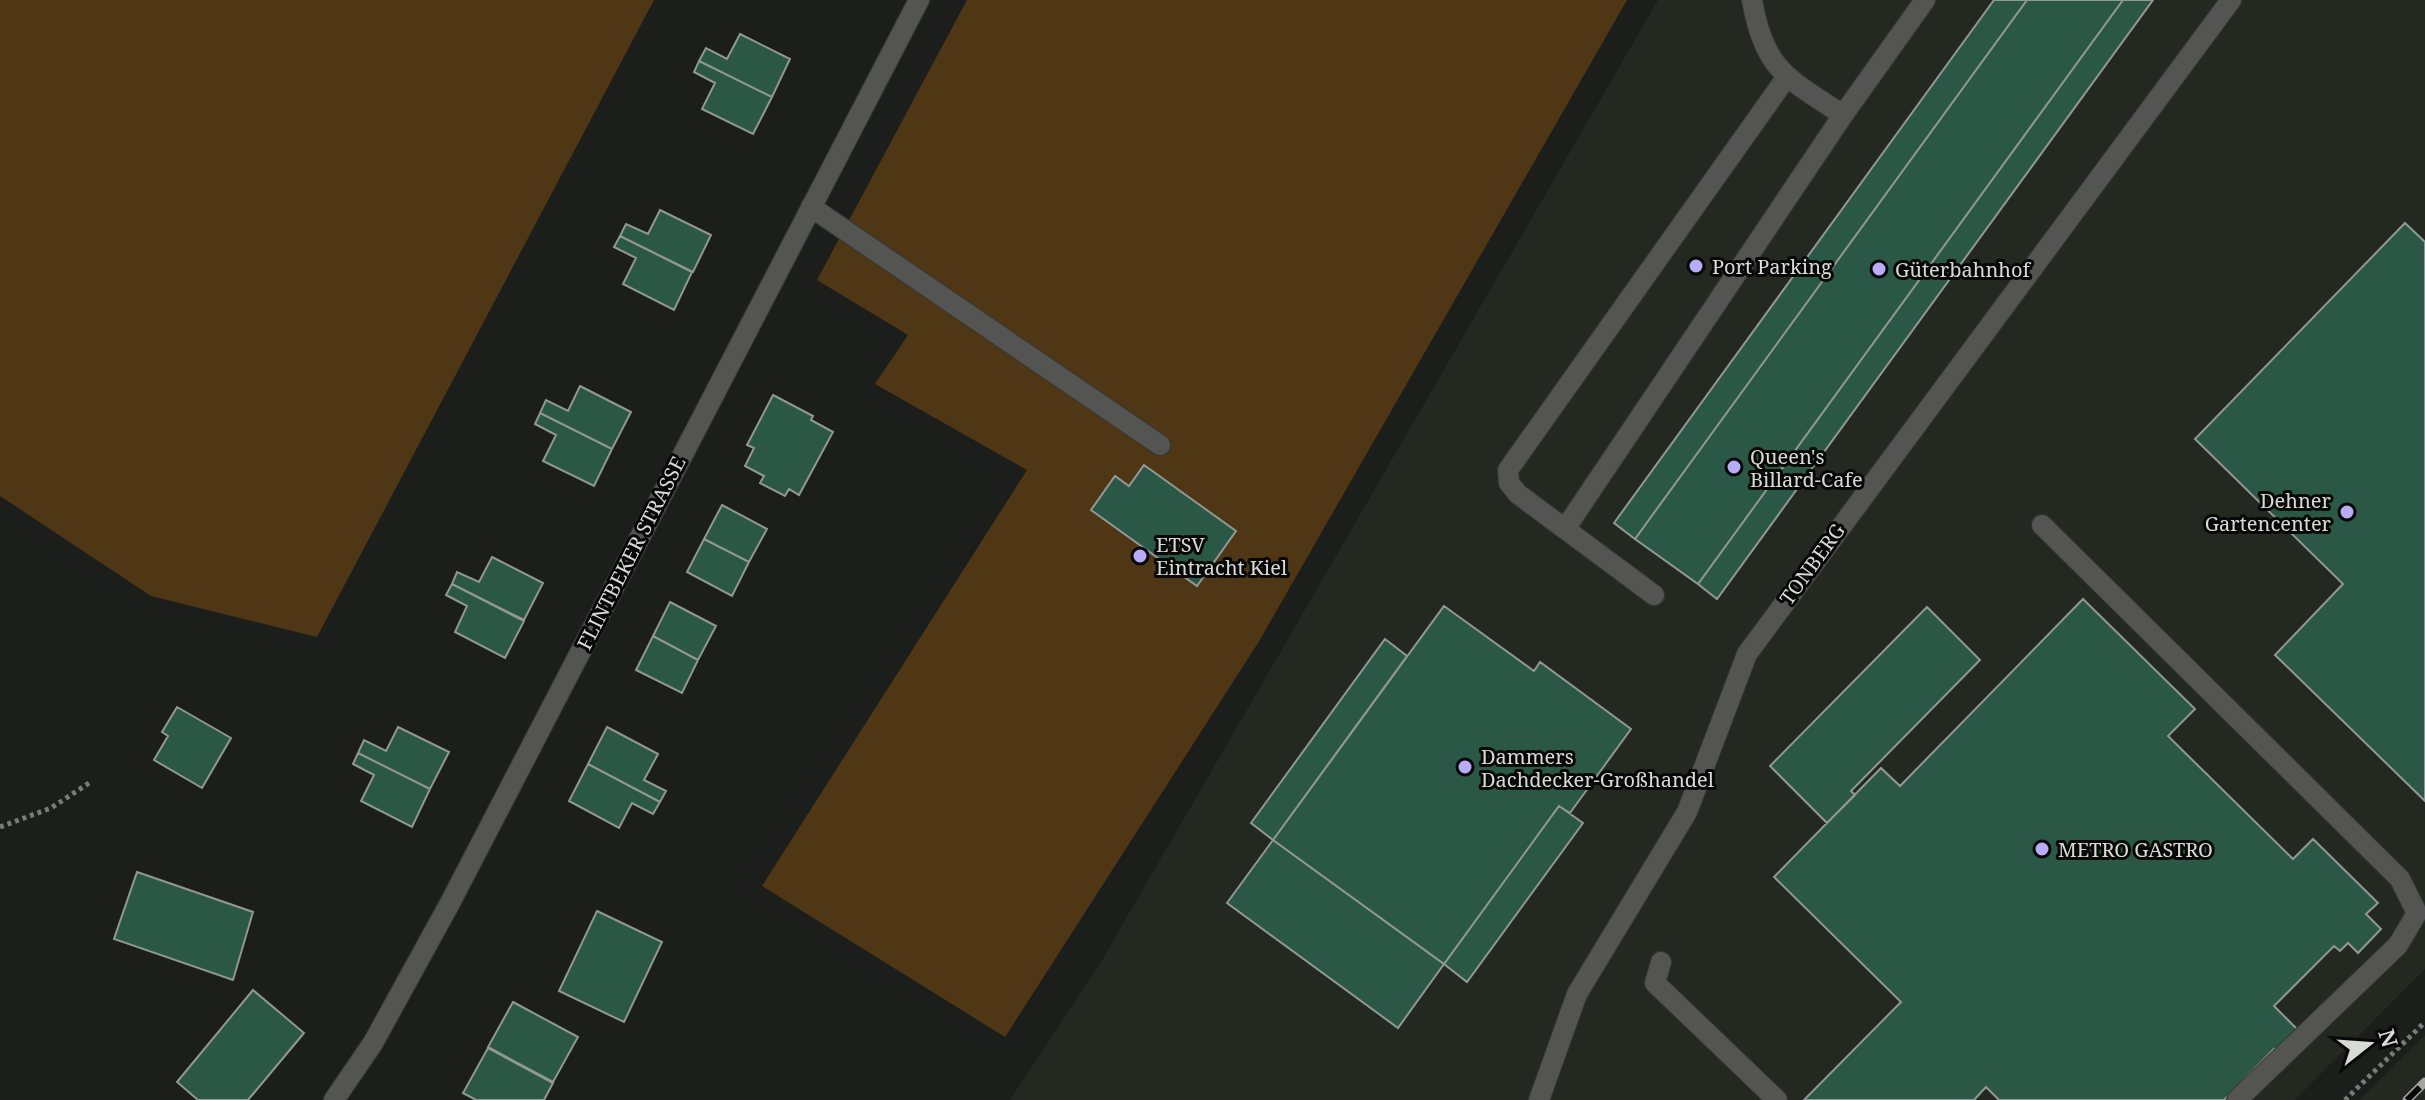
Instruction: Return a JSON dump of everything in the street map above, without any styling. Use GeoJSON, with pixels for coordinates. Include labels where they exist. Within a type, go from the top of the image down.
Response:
{"type":"FeatureCollection","features":[{"type":"Feature","properties":{"kind":"street","name":"FLINTBEKER STRASSE"},"geometry":{"type":"LineString","coordinates":[[334,1100],[373,1043],[450,903],[919,0]]}},
{"type":"Feature","properties":{"kind":"street"},"geometry":{"type":"LineString","coordinates":[[1752,0],[1756,25],[1770,61],[1786,78],[1843,115]]}},
{"type":"Feature","properties":{"kind":"street"},"geometry":{"type":"LineString","coordinates":[[1565,529],[1843,115],[1925,0]]}},
{"type":"Feature","properties":{"kind":"street","name":"TONBERG"},"geometry":{"type":"LineString","coordinates":[[1539,1100],[1577,994],[1687,812],[1747,654],[2231,0]]}},
{"type":"Feature","properties":{"kind":"street"},"geometry":{"type":"LineString","coordinates":[[1654,595],[1518,494],[1509,483],[1508,470],[1786,78]]}},
{"type":"Feature","properties":{"kind":"street"},"geometry":{"type":"LineString","coordinates":[[811,207],[1160,445]]}},
{"type":"Feature","properties":{"kind":"street"},"geometry":{"type":"LineString","coordinates":[[2042,525],[2400,879],[2417,913],[2398,945],[2237,1100]]}},
{"type":"Feature","properties":{"kind":"street"},"geometry":{"type":"LineString","coordinates":[[1661,962],[1655,983],[1777,1100]]}},
{"type":"Feature","properties":{"kind":"path"},"geometry":{"type":"LineString","coordinates":[[0,827],[51,808],[89,783]]}},
{"type":"Feature","properties":{"kind":"path"},"geometry":{"type":"LineString","coordinates":[[2345,1100],[2425,1022]]}},
{"type":"Feature","properties":{"kind":"shaded area"},"geometry":{"type":"Polygon","coordinates":[[[0,0],[654,0],[317,637],[151,596],[0,496],[0,0]]]}},
{"type":"Feature","properties":{"kind":"shaded area","name":"ETSV Eintracht Kiel"},"geometry":{"type":"Polygon","coordinates":[[[967,0],[1627,0],[1258,643],[1005,1037],[762,886],[1027,470],[875,384],[908,335],[817,280],[967,0]]]}},
{"type":"Feature","properties":{"kind":"shaded area"},"geometry":{"type":"Polygon","coordinates":[[[1658,0],[2425,0],[2425,969],[2295,1100],[1010,1100],[1102,960],[1658,0]]]}},
{"type":"Feature","properties":{"kind":"shaded area"},"geometry":{"type":"Polygon","coordinates":[[[2425,1035],[2425,1100],[2359,1100],[2425,1035]]]}},
{"type":"Feature","properties":{"kind":"building"},"geometry":{"type":"Polygon","coordinates":[[[1994,0],[2027,0],[1635,539],[1614,523],[1994,0]]]}},
{"type":"Feature","properties":{"kind":"building","name":"Güterbahnhof"},"geometry":{"type":"Polygon","coordinates":[[[2027,0],[2123,0],[1698,584],[1635,539],[2027,0]]]}},
{"type":"Feature","properties":{"kind":"building"},"geometry":{"type":"Polygon","coordinates":[[[2123,0],[2153,0],[1717,599],[1698,584],[2123,0]]]}},
{"type":"Feature","properties":{"kind":"building"},"geometry":{"type":"Polygon","coordinates":[[[740,34],[790,59],[772,97],[699,61],[706,48],[727,59],[740,34]]]}},
{"type":"Feature","properties":{"kind":"building"},"geometry":{"type":"Polygon","coordinates":[[[699,61],[772,97],[753,134],[702,109],[715,83],[694,72],[699,61]]]}},
{"type":"Feature","properties":{"kind":"building"},"geometry":{"type":"Polygon","coordinates":[[[660,210],[711,235],[693,272],[620,236],[626,224],[648,234],[660,210]]]}},
{"type":"Feature","properties":{"kind":"building","name":"Dehner Gartencenter"},"geometry":{"type":"Polygon","coordinates":[[[2405,223],[2425,242],[2425,801],[2275,655],[2343,584],[2195,439],[2405,223]]]}},
{"type":"Feature","properties":{"kind":"building"},"geometry":{"type":"Polygon","coordinates":[[[620,236],[692,272],[674,310],[623,284],[636,258],[614,247],[620,236]]]}},
{"type":"Feature","properties":{"kind":"building"},"geometry":{"type":"Polygon","coordinates":[[[580,386],[631,412],[612,449],[540,413],[546,400],[568,411],[580,386]]]}},
{"type":"Feature","properties":{"kind":"building"},"geometry":{"type":"Polygon","coordinates":[[[773,395],[813,416],[811,420],[833,432],[799,495],[789,489],[785,496],[760,483],[764,476],[745,466],[754,448],[747,445],[773,395]]]}},
{"type":"Feature","properties":{"kind":"building"},"geometry":{"type":"Polygon","coordinates":[[[540,413],[612,449],[594,486],[543,461],[556,435],[535,424],[540,413]]]}},
{"type":"Feature","properties":{"kind":"building"},"geometry":{"type":"Polygon","coordinates":[[[1144,465],[1236,531],[1197,586],[1091,510],[1115,476],[1129,486],[1144,465]]]}},
{"type":"Feature","properties":{"kind":"building"},"geometry":{"type":"Polygon","coordinates":[[[722,505],[767,529],[749,562],[704,539],[722,505]]]}},
{"type":"Feature","properties":{"kind":"building"},"geometry":{"type":"Polygon","coordinates":[[[704,539],[749,562],[732,596],[687,572],[704,539]]]}},
{"type":"Feature","properties":{"kind":"building"},"geometry":{"type":"Polygon","coordinates":[[[492,557],[543,583],[524,620],[452,584],[457,572],[479,582],[492,557]]]}},
{"type":"Feature","properties":{"kind":"building"},"geometry":{"type":"Polygon","coordinates":[[[452,584],[524,621],[505,658],[455,632],[467,606],[446,595],[452,584]]]}},
{"type":"Feature","properties":{"kind":"building","name":"METRO GASTRO"},"geometry":{"type":"Polygon","coordinates":[[[2083,599],[2195,709],[2168,736],[2293,859],[2313,839],[2378,903],[2366,914],[2381,929],[2358,953],[2348,943],[2340,951],[2334,946],[2274,1006],[2299,1031],[2278,1053],[2274,1049],[2224,1100],[1999,1100],[1986,1087],[1974,1100],[1804,1100],[1901,1002],[1774,877],[1881,768],[1900,786],[2083,599]]]}},
{"type":"Feature","properties":{"kind":"building"},"geometry":{"type":"Polygon","coordinates":[[[670,602],[716,626],[698,660],[653,636],[670,602]]]}},
{"type":"Feature","properties":{"kind":"building","name":"Dammers Dachdecker-Großhandel"},"geometry":{"type":"Polygon","coordinates":[[[1444,606],[1534,671],[1540,662],[1631,729],[1570,813],[1559,806],[1444,964],[1273,840],[1444,606]]]}},
{"type":"Feature","properties":{"kind":"building"},"geometry":{"type":"Polygon","coordinates":[[[1927,607],[1980,660],[1851,791],[1855,795],[1827,823],[1770,766],[1927,607]]]}},
{"type":"Feature","properties":{"kind":"building"},"geometry":{"type":"Polygon","coordinates":[[[653,636],[698,660],[682,693],[636,670],[653,636]]]}},
{"type":"Feature","properties":{"kind":"building"},"geometry":{"type":"Polygon","coordinates":[[[1385,639],[1407,656],[1273,840],[1251,823],[1385,639]]]}},
{"type":"Feature","properties":{"kind":"building"},"geometry":{"type":"Polygon","coordinates":[[[177,707],[231,738],[202,788],[154,760],[168,736],[162,732],[177,707]]]}},
{"type":"Feature","properties":{"kind":"building"},"geometry":{"type":"Polygon","coordinates":[[[398,727],[449,752],[430,789],[358,753],[364,740],[386,751],[398,727]]]}},
{"type":"Feature","properties":{"kind":"building"},"geometry":{"type":"Polygon","coordinates":[[[607,727],[658,754],[644,780],[666,791],[660,802],[588,764],[607,727]]]}},
{"type":"Feature","properties":{"kind":"building"},"geometry":{"type":"Polygon","coordinates":[[[358,753],[430,789],[412,827],[361,801],[374,775],[353,764],[358,753]]]}},
{"type":"Feature","properties":{"kind":"building"},"geometry":{"type":"Polygon","coordinates":[[[588,764],[660,802],[653,814],[632,803],[619,828],[569,801],[588,764]]]}},
{"type":"Feature","properties":{"kind":"building"},"geometry":{"type":"Polygon","coordinates":[[[1559,806],[1583,823],[1467,982],[1444,964],[1559,806]]]}},
{"type":"Feature","properties":{"kind":"building"},"geometry":{"type":"Polygon","coordinates":[[[1273,840],[1444,964],[1398,1028],[1227,903],[1273,840]]]}},
{"type":"Feature","properties":{"kind":"building"},"geometry":{"type":"Polygon","coordinates":[[[137,872],[253,912],[233,980],[114,939],[137,872]]]}},
{"type":"Feature","properties":{"kind":"building"},"geometry":{"type":"Polygon","coordinates":[[[597,911],[662,942],[624,1022],[559,991],[597,911]]]}},
{"type":"Feature","properties":{"kind":"building"},"geometry":{"type":"Polygon","coordinates":[[[253,990],[304,1033],[248,1100],[198,1100],[177,1082],[253,990]]]}},
{"type":"Feature","properties":{"kind":"building"},"geometry":{"type":"Polygon","coordinates":[[[513,1002],[578,1037],[553,1082],[488,1047],[513,1002]]]}},
{"type":"Feature","properties":{"kind":"building"},"geometry":{"type":"Polygon","coordinates":[[[488,1048],[553,1083],[544,1100],[476,1100],[463,1093],[488,1048]]]}},
{"type":"Feature","properties":{"kind":"railway"},"geometry":{"type":"LineString","coordinates":[[2407,1100],[2425,1082]]}},
{"type":"Feature","properties":{"kind":"place","name":"Port Parking"},"geometry":{"type":"Point","coordinates":[1696,266]}},
{"type":"Feature","properties":{"kind":"place","name":"Güterbahnhof"},"geometry":{"type":"Point","coordinates":[1879,269]}},
{"type":"Feature","properties":{"kind":"place","name":"Queen's Billard-Cafe"},"geometry":{"type":"Point","coordinates":[1734,467]}},
{"type":"Feature","properties":{"kind":"place","name":"Dehner Gartencenter"},"geometry":{"type":"Point","coordinates":[2347,512]}},
{"type":"Feature","properties":{"kind":"place","name":"ETSV Eintracht Kiel"},"geometry":{"type":"Point","coordinates":[1140,556]}},
{"type":"Feature","properties":{"kind":"place","name":"Dammers Dachdecker-Großhandel"},"geometry":{"type":"Point","coordinates":[1465,767]}},
{"type":"Feature","properties":{"kind":"place","name":"METRO GASTRO"},"geometry":{"type":"Point","coordinates":[2042,849]}}]}
